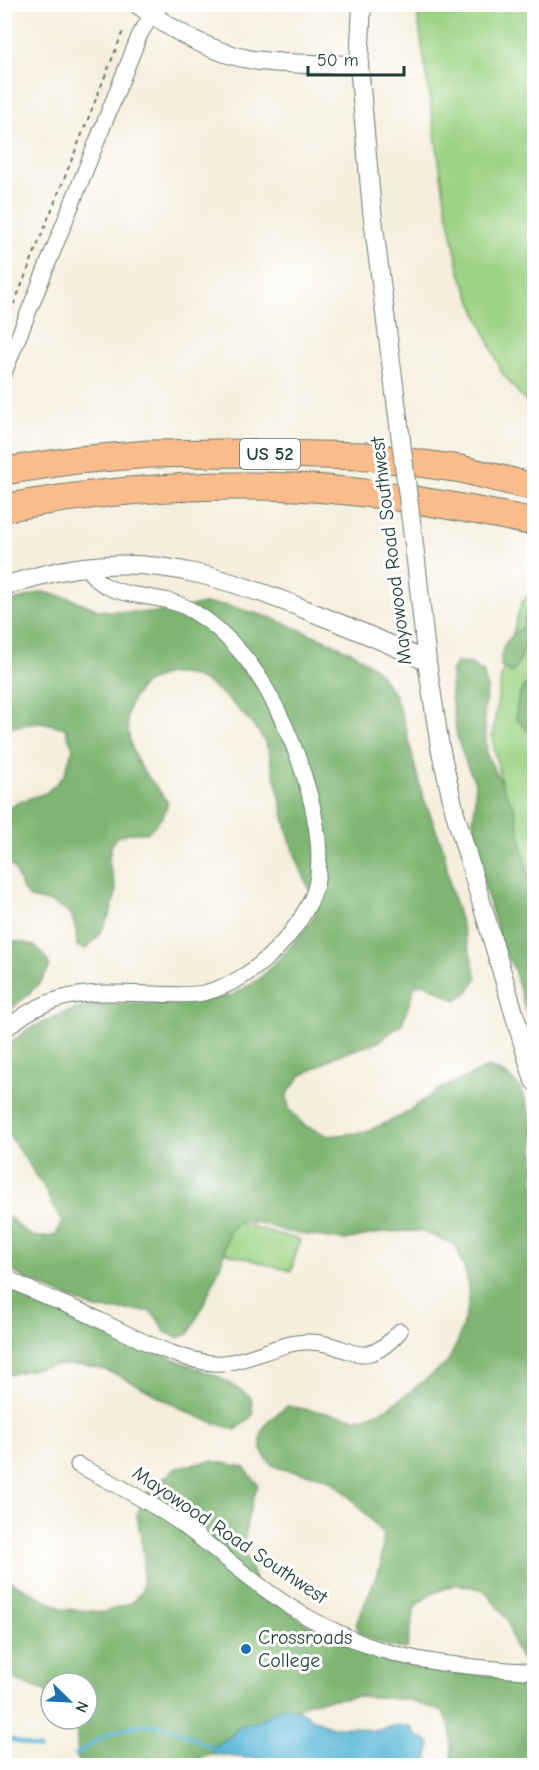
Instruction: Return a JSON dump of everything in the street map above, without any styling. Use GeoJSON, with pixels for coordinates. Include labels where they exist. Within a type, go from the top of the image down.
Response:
{"type":"FeatureCollection","features":[{"type":"Feature","properties":{"kind":"highway","name":"US 52"},"geometry":{"type":"LineString","coordinates":[[4,471],[77,460],[149,454],[368,456],[461,469],[534,487]]}},
{"type":"Feature","properties":{"kind":"highway","name":"US 52"},"geometry":{"type":"LineString","coordinates":[[4,508],[77,496],[140,490],[220,487],[296,488],[457,506],[534,522]]}},
{"type":"Feature","properties":{"kind":"street","name":"Mayowood Road Southwest"},"geometry":{"type":"LineString","coordinates":[[362,4],[359,65],[372,211],[427,662],[440,747],[455,813],[534,1081]]}},
{"type":"Feature","properties":{"kind":"street"},"geometry":{"type":"LineString","coordinates":[[4,373],[150,8],[214,49],[252,60],[293,64],[359,65]]}},
{"type":"Feature","properties":{"kind":"street"},"geometry":{"type":"LineString","coordinates":[[4,1031],[39,1006],[69,995],[99,993],[182,995],[202,993],[223,986],[243,976],[270,955],[282,942],[306,912],[319,882],[317,830],[304,774],[282,720],[257,674],[242,654],[214,626],[189,608],[156,598],[106,588],[92,577],[86,567]]}},
{"type":"Feature","properties":{"kind":"street"},"geometry":{"type":"LineString","coordinates":[[4,586],[86,567],[166,568],[202,574],[267,593],[394,645],[427,662]]}},
{"type":"Feature","properties":{"kind":"street"},"geometry":{"type":"LineString","coordinates":[[4,1276],[168,1351],[198,1362],[222,1363],[292,1343],[310,1342],[356,1354],[376,1353],[400,1331]]}},
{"type":"Feature","properties":{"kind":"street","name":"Mayowood Road Southwest"},"geometry":{"type":"LineString","coordinates":[[78,1465],[126,1490],[177,1522],[293,1608],[325,1627],[364,1644],[407,1658],[440,1664],[534,1672]]}},
{"type":"Feature","properties":{"kind":"path"},"geometry":{"type":"LineString","coordinates":[[4,329],[124,29]]}},
{"type":"Feature","properties":{"kind":"green space"},"geometry":{"type":"Polygon","coordinates":[[[416,5],[534,5],[534,411],[502,373],[460,273],[445,201],[416,5]]]}},
{"type":"Feature","properties":{"kind":"green space"},"geometry":{"type":"Polygon","coordinates":[[[534,587],[534,938],[492,738],[502,673],[521,604],[534,587]]]}},
{"type":"Feature","properties":{"kind":"green space"},"geometry":{"type":"Polygon","coordinates":[[[42,592],[70,598],[98,610],[155,613],[204,604],[226,605],[272,618],[355,654],[376,669],[395,695],[421,791],[444,850],[450,886],[477,977],[469,991],[456,1000],[424,983],[415,986],[402,1024],[378,1042],[336,1056],[301,1076],[287,1094],[289,1109],[305,1126],[329,1136],[366,1132],[403,1115],[438,1090],[488,1067],[508,1076],[515,1082],[524,1097],[534,1126],[534,1665],[524,1663],[515,1648],[507,1619],[484,1590],[457,1584],[430,1594],[415,1607],[407,1649],[391,1647],[361,1635],[356,1624],[380,1568],[384,1534],[352,1499],[331,1481],[272,1464],[265,1457],[261,1446],[264,1427],[287,1406],[362,1419],[390,1407],[447,1363],[458,1341],[469,1303],[467,1276],[455,1245],[421,1231],[385,1232],[344,1240],[288,1232],[259,1223],[238,1221],[228,1236],[215,1279],[189,1334],[178,1338],[165,1332],[157,1318],[149,1311],[96,1309],[25,1279],[5,1266],[5,1215],[29,1234],[40,1237],[56,1235],[62,1221],[53,1208],[43,1185],[5,1129],[5,1048],[27,1030],[66,1012],[100,1003],[196,1002],[233,995],[257,981],[285,953],[310,923],[317,910],[289,836],[266,743],[244,715],[219,691],[202,680],[178,674],[156,678],[146,684],[131,702],[127,723],[133,751],[144,772],[168,803],[162,817],[147,833],[128,833],[115,838],[109,861],[116,887],[115,897],[110,914],[97,936],[86,949],[77,946],[76,930],[71,914],[53,903],[30,898],[23,890],[14,868],[5,861],[5,810],[21,801],[46,793],[64,776],[73,748],[65,728],[42,722],[5,728],[5,604],[42,592]]]}},
{"type":"Feature","properties":{"kind":"green space"},"geometry":{"type":"Polygon","coordinates":[[[534,596],[534,635],[512,673],[501,666],[503,648],[509,639],[523,627],[528,607],[534,596]]]}},
{"type":"Feature","properties":{"kind":"green space"},"geometry":{"type":"Polygon","coordinates":[[[456,663],[471,664],[483,672],[487,686],[484,712],[487,755],[515,810],[534,907],[534,1031],[530,1025],[514,969],[502,947],[471,839],[475,782],[457,736],[451,696],[451,672],[456,663]]]}},
{"type":"Feature","properties":{"kind":"green space"},"geometry":{"type":"Polygon","coordinates":[[[534,680],[534,735],[532,735],[516,718],[516,713],[522,690],[534,680]]]}},
{"type":"Feature","properties":{"kind":"green space"},"geometry":{"type":"Polygon","coordinates":[[[5,940],[32,945],[41,952],[50,966],[40,983],[5,1015],[5,940]]]}},
{"type":"Feature","properties":{"kind":"green space"},"geometry":{"type":"Polygon","coordinates":[[[232,1221],[300,1240],[291,1271],[223,1252],[232,1221]]]}},
{"type":"Feature","properties":{"kind":"green space"},"geometry":{"type":"Polygon","coordinates":[[[4,1286],[83,1323],[219,1377],[251,1397],[253,1415],[236,1430],[196,1416],[125,1379],[93,1367],[55,1366],[5,1376],[4,1286]]]}},
{"type":"Feature","properties":{"kind":"green space","name":"Crossroads College"},"geometry":{"type":"Polygon","coordinates":[[[212,1461],[244,1467],[258,1485],[248,1516],[243,1549],[260,1592],[309,1625],[346,1644],[383,1658],[438,1671],[534,1679],[534,1765],[454,1765],[451,1729],[443,1712],[410,1700],[359,1696],[310,1702],[229,1746],[185,1765],[146,1762],[124,1766],[85,1765],[78,1760],[76,1731],[99,1731],[99,1671],[39,1671],[39,1689],[5,1676],[4,1578],[63,1609],[104,1612],[132,1603],[142,1590],[144,1557],[137,1515],[145,1495],[178,1467],[212,1461]]]}},
{"type":"Feature","properties":{"kind":"water"},"geometry":{"type":"Polygon","coordinates":[[[284,1706],[333,1727],[354,1727],[375,1731],[393,1726],[410,1726],[418,1737],[427,1740],[430,1745],[426,1765],[293,1765],[214,1754],[212,1751],[212,1748],[227,1739],[242,1725],[254,1723],[284,1706]]]}},
{"type":"Feature","properties":{"kind":"waterway"},"geometry":{"type":"LineString","coordinates":[[76,1755],[113,1732],[146,1724],[171,1728],[212,1748]]}},
{"type":"Feature","properties":{"kind":"waterway"},"geometry":{"type":"LineString","coordinates":[[4,1737],[40,1749]]}},
{"type":"Feature","properties":{"kind":"place","name":"Crossroads College"},"geometry":{"type":"Point","coordinates":[246,1649]}}]}
